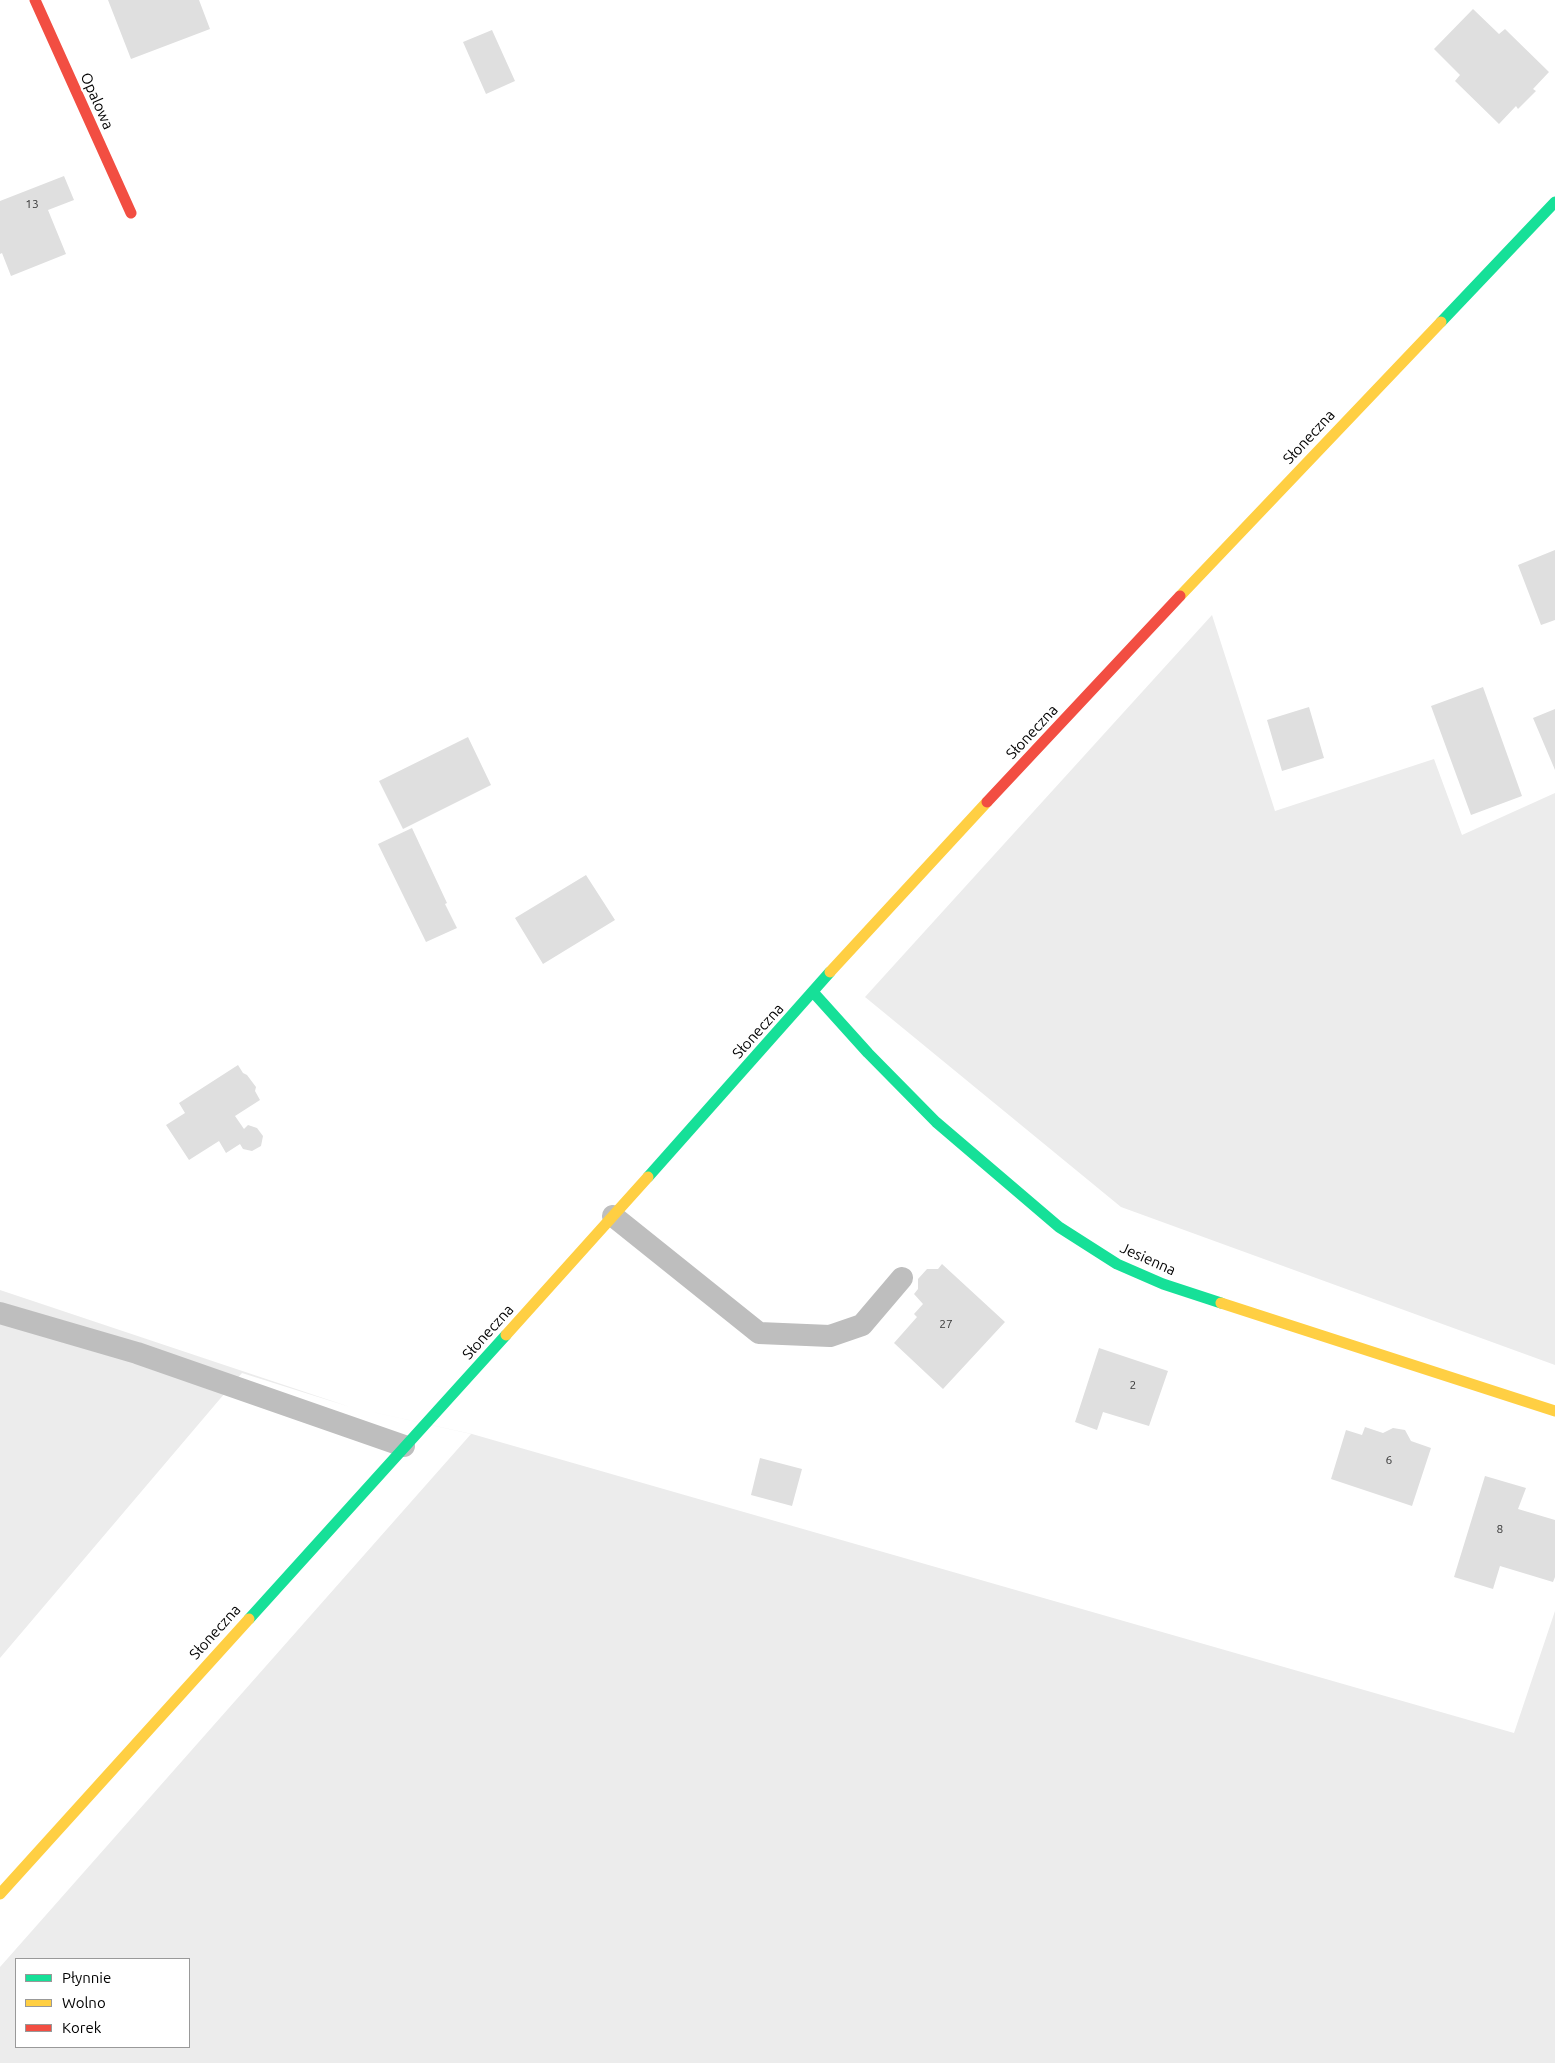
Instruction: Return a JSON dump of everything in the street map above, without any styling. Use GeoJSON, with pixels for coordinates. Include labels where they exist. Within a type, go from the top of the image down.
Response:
{"type":"FeatureCollection","features":[{"type":"Feature","properties":{"kind":"street","name":"Opalowa"},"geometry":{"type":"LineString","coordinates":[[35,0],[131,213]]}},
{"type":"Feature","properties":{"kind":"street","name":"Słoneczna"},"geometry":{"type":"LineString","coordinates":[[0,1894],[613,1216],[902,893],[1175,601],[1555,202]]}},
{"type":"Feature","properties":{"kind":"street","name":"Jesienna"},"geometry":{"type":"LineString","coordinates":[[813,992],[936,1122],[1060,1226],[1117,1264],[1163,1284],[1555,1411]]}},
{"type":"Feature","properties":{"kind":"lane"},"geometry":{"type":"LineString","coordinates":[[613,1216],[759,1332],[830,1336],[862,1325],[902,1278]]}},
{"type":"Feature","properties":{"kind":"lane"},"geometry":{"type":"LineString","coordinates":[[0,1313],[137,1353],[404,1446]]}},
{"type":"Feature","properties":{"kind":"shaded area"},"geometry":{"type":"Polygon","coordinates":[[[1212,615],[1275,811],[1434,759],[1462,835],[1555,793],[1555,1365],[1121,1207],[865,997],[1212,615]]]}},
{"type":"Feature","properties":{"kind":"shaded area"},"geometry":{"type":"Polygon","coordinates":[[[0,1290],[350,1407],[242,1373],[0,1658],[0,1290]]]}},
{"type":"Feature","properties":{"kind":"shaded area"},"geometry":{"type":"Polygon","coordinates":[[[350,1407],[472,1434],[1514,1733],[1555,1611],[1555,2063],[0,2063],[0,1967],[471,1434],[350,1407]]]}},
{"type":"Feature","properties":{"kind":"building"},"geometry":{"type":"Polygon","coordinates":[[[108,0],[199,0],[210,29],[131,59],[108,0]]]}},
{"type":"Feature","properties":{"kind":"building"},"geometry":{"type":"Polygon","coordinates":[[[1473,9],[1499,34],[1505,29],[1549,72],[1533,89],[1536,91],[1518,109],[1516,106],[1499,124],[1455,81],[1460,75],[1434,49],[1473,9]]]}},
{"type":"Feature","properties":{"kind":"building"},"geometry":{"type":"Polygon","coordinates":[[[492,30],[515,81],[486,94],[463,42],[492,30]]]}},
{"type":"Feature","properties":{"kind":"building"},"geometry":{"type":"Polygon","coordinates":[[[64,176],[74,200],[48,210],[66,254],[11,276],[2,253],[0,254],[0,201],[64,176]]]}},
{"type":"Feature","properties":{"kind":"building"},"geometry":{"type":"Polygon","coordinates":[[[1555,550],[1555,620],[1541,625],[1518,565],[1555,550]]]}},
{"type":"Feature","properties":{"kind":"building"},"geometry":{"type":"Polygon","coordinates":[[[1483,687],[1522,796],[1471,815],[1431,706],[1483,687]]]}},
{"type":"Feature","properties":{"kind":"building"},"geometry":{"type":"Polygon","coordinates":[[[1309,707],[1324,758],[1282,771],[1267,720],[1309,707]]]}},
{"type":"Feature","properties":{"kind":"building"},"geometry":{"type":"Polygon","coordinates":[[[1555,709],[1555,770],[1533,718],[1555,709]]]}},
{"type":"Feature","properties":{"kind":"building"},"geometry":{"type":"Polygon","coordinates":[[[468,737],[491,785],[403,829],[379,781],[468,737]]]}},
{"type":"Feature","properties":{"kind":"building"},"geometry":{"type":"Polygon","coordinates":[[[412,828],[457,928],[426,942],[378,844],[412,828]]]}},
{"type":"Feature","properties":{"kind":"building"},"geometry":{"type":"Polygon","coordinates":[[[586,875],[615,920],[543,964],[515,918],[586,875]]]}},
{"type":"Feature","properties":{"kind":"building"},"geometry":{"type":"Polygon","coordinates":[[[238,1065],[256,1087],[255,1091],[260,1100],[235,1116],[244,1129],[248,1125],[257,1128],[263,1136],[261,1146],[252,1151],[243,1149],[240,1144],[226,1153],[219,1141],[189,1160],[166,1125],[185,1113],[179,1103],[238,1065]]]}},
{"type":"Feature","properties":{"kind":"building"},"geometry":{"type":"Polygon","coordinates":[[[942,1264],[1005,1322],[943,1389],[894,1343],[917,1317],[914,1314],[923,1304],[914,1294],[918,1289],[918,1279],[927,1269],[938,1269],[942,1264]]]}},
{"type":"Feature","properties":{"kind":"building"},"geometry":{"type":"Polygon","coordinates":[[[1099,1348],[1168,1371],[1149,1426],[1103,1412],[1097,1430],[1075,1422],[1099,1348]]]}},
{"type":"Feature","properties":{"kind":"building"},"geometry":{"type":"Polygon","coordinates":[[[1365,1427],[1383,1433],[1393,1428],[1405,1430],[1411,1441],[1431,1448],[1412,1506],[1331,1479],[1346,1430],[1362,1435],[1365,1427]]]}},
{"type":"Feature","properties":{"kind":"building"},"geometry":{"type":"Polygon","coordinates":[[[760,1458],[802,1469],[792,1506],[751,1495],[760,1458]]]}},
{"type":"Feature","properties":{"kind":"building"},"geometry":{"type":"Polygon","coordinates":[[[1485,1476],[1526,1488],[1518,1509],[1555,1520],[1555,1577],[1553,1582],[1500,1566],[1493,1589],[1454,1577],[1485,1476]]]}},
{"type":"Feature","properties":{"kind":"traffic: fast"},"geometry":{"type":"LineString","coordinates":[[1441,322],[1555,202]]}},
{"type":"Feature","properties":{"kind":"traffic: fast"},"geometry":{"type":"LineString","coordinates":[[648,1177],[830,972]]}},
{"type":"Feature","properties":{"kind":"traffic: fast"},"geometry":{"type":"LineString","coordinates":[[813,992],[868,1053],[936,1122],[1059,1227],[1117,1264],[1163,1284],[1221,1303]]}},
{"type":"Feature","properties":{"kind":"traffic: fast"},"geometry":{"type":"LineString","coordinates":[[249,1619],[506,1335]]}},
{"type":"Feature","properties":{"kind":"traffic: slow"},"geometry":{"type":"LineString","coordinates":[[1180,596],[1441,322]]}},
{"type":"Feature","properties":{"kind":"traffic: slow"},"geometry":{"type":"LineString","coordinates":[[830,972],[987,802]]}},
{"type":"Feature","properties":{"kind":"traffic: slow"},"geometry":{"type":"LineString","coordinates":[[506,1335],[648,1177]]}},
{"type":"Feature","properties":{"kind":"traffic: slow"},"geometry":{"type":"LineString","coordinates":[[1221,1303],[1555,1411]]}},
{"type":"Feature","properties":{"kind":"traffic: slow"},"geometry":{"type":"LineString","coordinates":[[0,1894],[249,1619]]}},
{"type":"Feature","properties":{"kind":"traffic: jam"},"geometry":{"type":"LineString","coordinates":[[35,0],[131,213]]}},
{"type":"Feature","properties":{"kind":"traffic: jam"},"geometry":{"type":"LineString","coordinates":[[987,802],[1180,596]]}}]}
